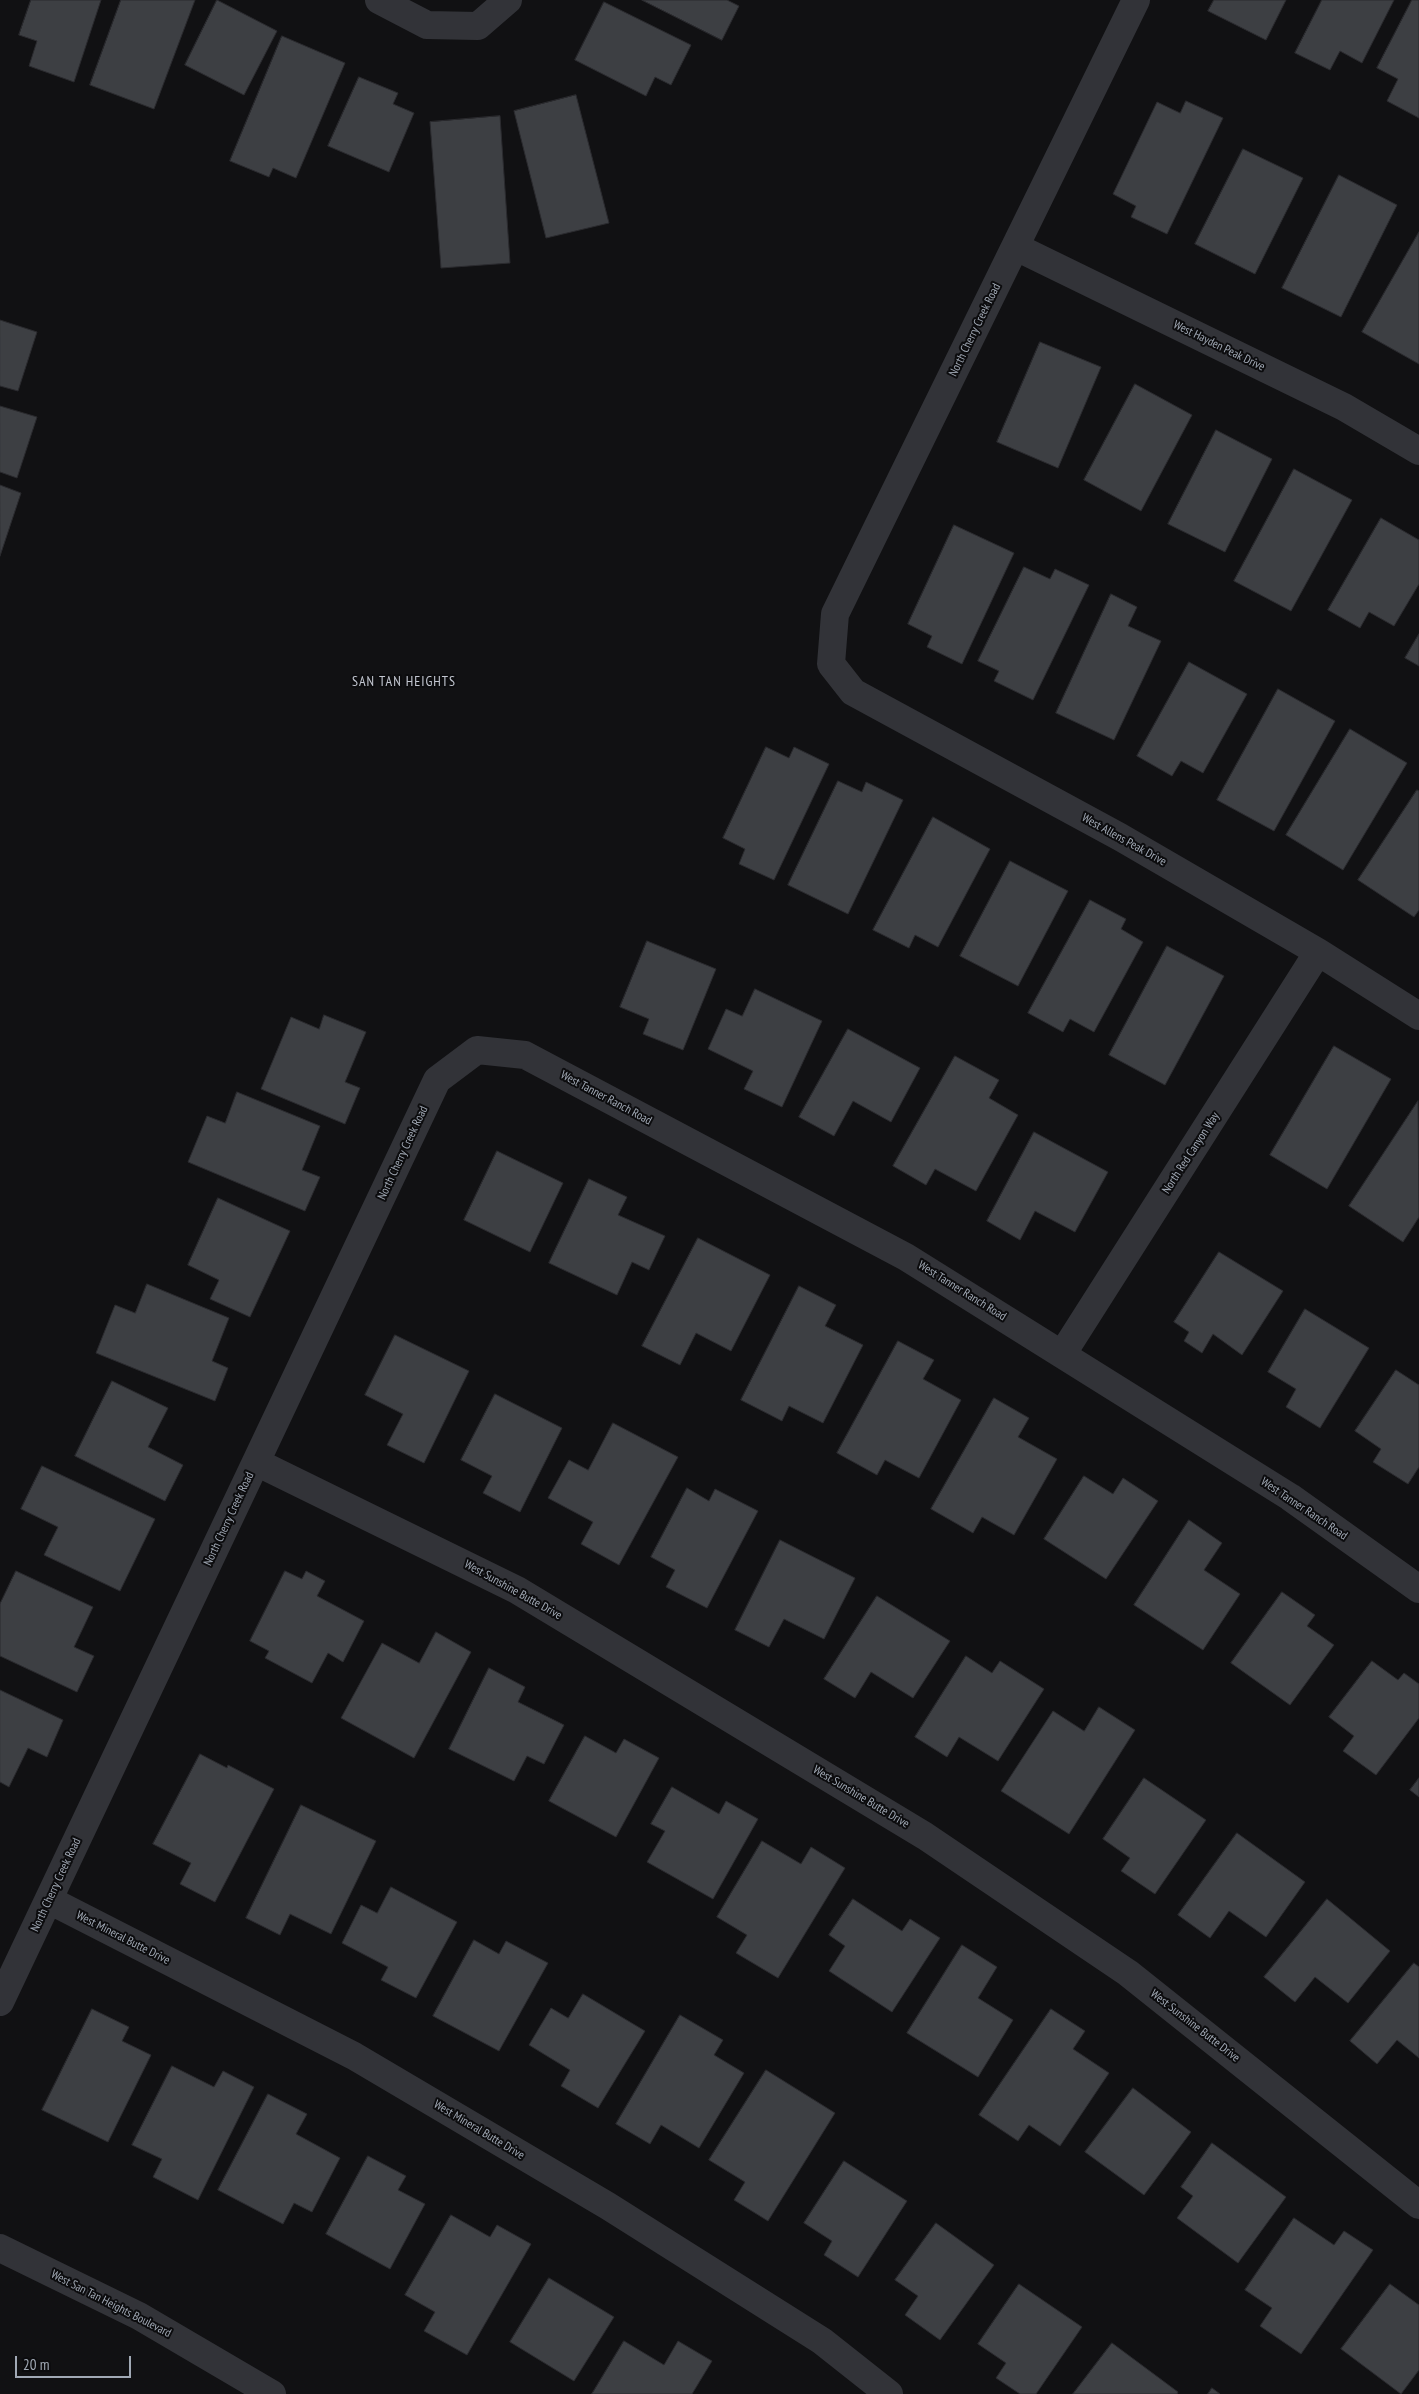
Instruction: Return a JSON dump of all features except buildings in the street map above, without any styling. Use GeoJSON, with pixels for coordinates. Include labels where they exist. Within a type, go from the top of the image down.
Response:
{"type":"FeatureCollection","features":[{"type":"Feature","properties":{"kind":"street"},"geometry":{"type":"LineString","coordinates":[[379,0],[427,25],[478,26],[508,0]]}},
{"type":"Feature","properties":{"kind":"street","name":"North Cherry Creek Road"},"geometry":{"type":"LineString","coordinates":[[831,664],[834,614],[1136,0]]}},
{"type":"Feature","properties":{"kind":"street","name":"West Hayden Peak Drive"},"geometry":{"type":"LineString","coordinates":[[1016,247],[1344,408],[1419,452]]}},
{"type":"Feature","properties":{"kind":"street","name":"West Allens Peak Drive"},"geometry":{"type":"LineString","coordinates":[[831,664],[853,692],[1120,837],[1318,952],[1419,1016]]}},
{"type":"Feature","properties":{"kind":"street","name":"North Red Canyon Way"},"geometry":{"type":"LineString","coordinates":[[1062,1353],[1318,952]]}},
{"type":"Feature","properties":{"kind":"street","name":"North Cherry Creek Road"},"geometry":{"type":"LineString","coordinates":[[0,2002],[437,1080],[477,1050]]}},
{"type":"Feature","properties":{"kind":"street","name":"West Tanner Ranch Road"},"geometry":{"type":"LineString","coordinates":[[477,1050],[525,1056],[534,1060],[906,1257],[1062,1353],[1290,1498],[1419,1589]]}},
{"type":"Feature","properties":{"kind":"street","name":"West Sunshine Butte Drive"},"geometry":{"type":"LineString","coordinates":[[256,1462],[518,1590],[925,1836],[1128,1973],[1419,2205]]}},
{"type":"Feature","properties":{"kind":"street","name":"West Mineral Butte Drive"},"geometry":{"type":"LineString","coordinates":[[49,1900],[354,2056],[608,2206],[814,2336],[889,2394]]}},
{"type":"Feature","properties":{"kind":"street","name":"West San Tan Heights Boulevard"},"geometry":{"type":"LineString","coordinates":[[0,2248],[139,2316],[272,2394]]}},
{"type":"Feature","properties":{"kind":"district","name":"SAN TAN HEIGHTS"},"geometry":{"type":"Point","coordinates":[404,682]}}]}
